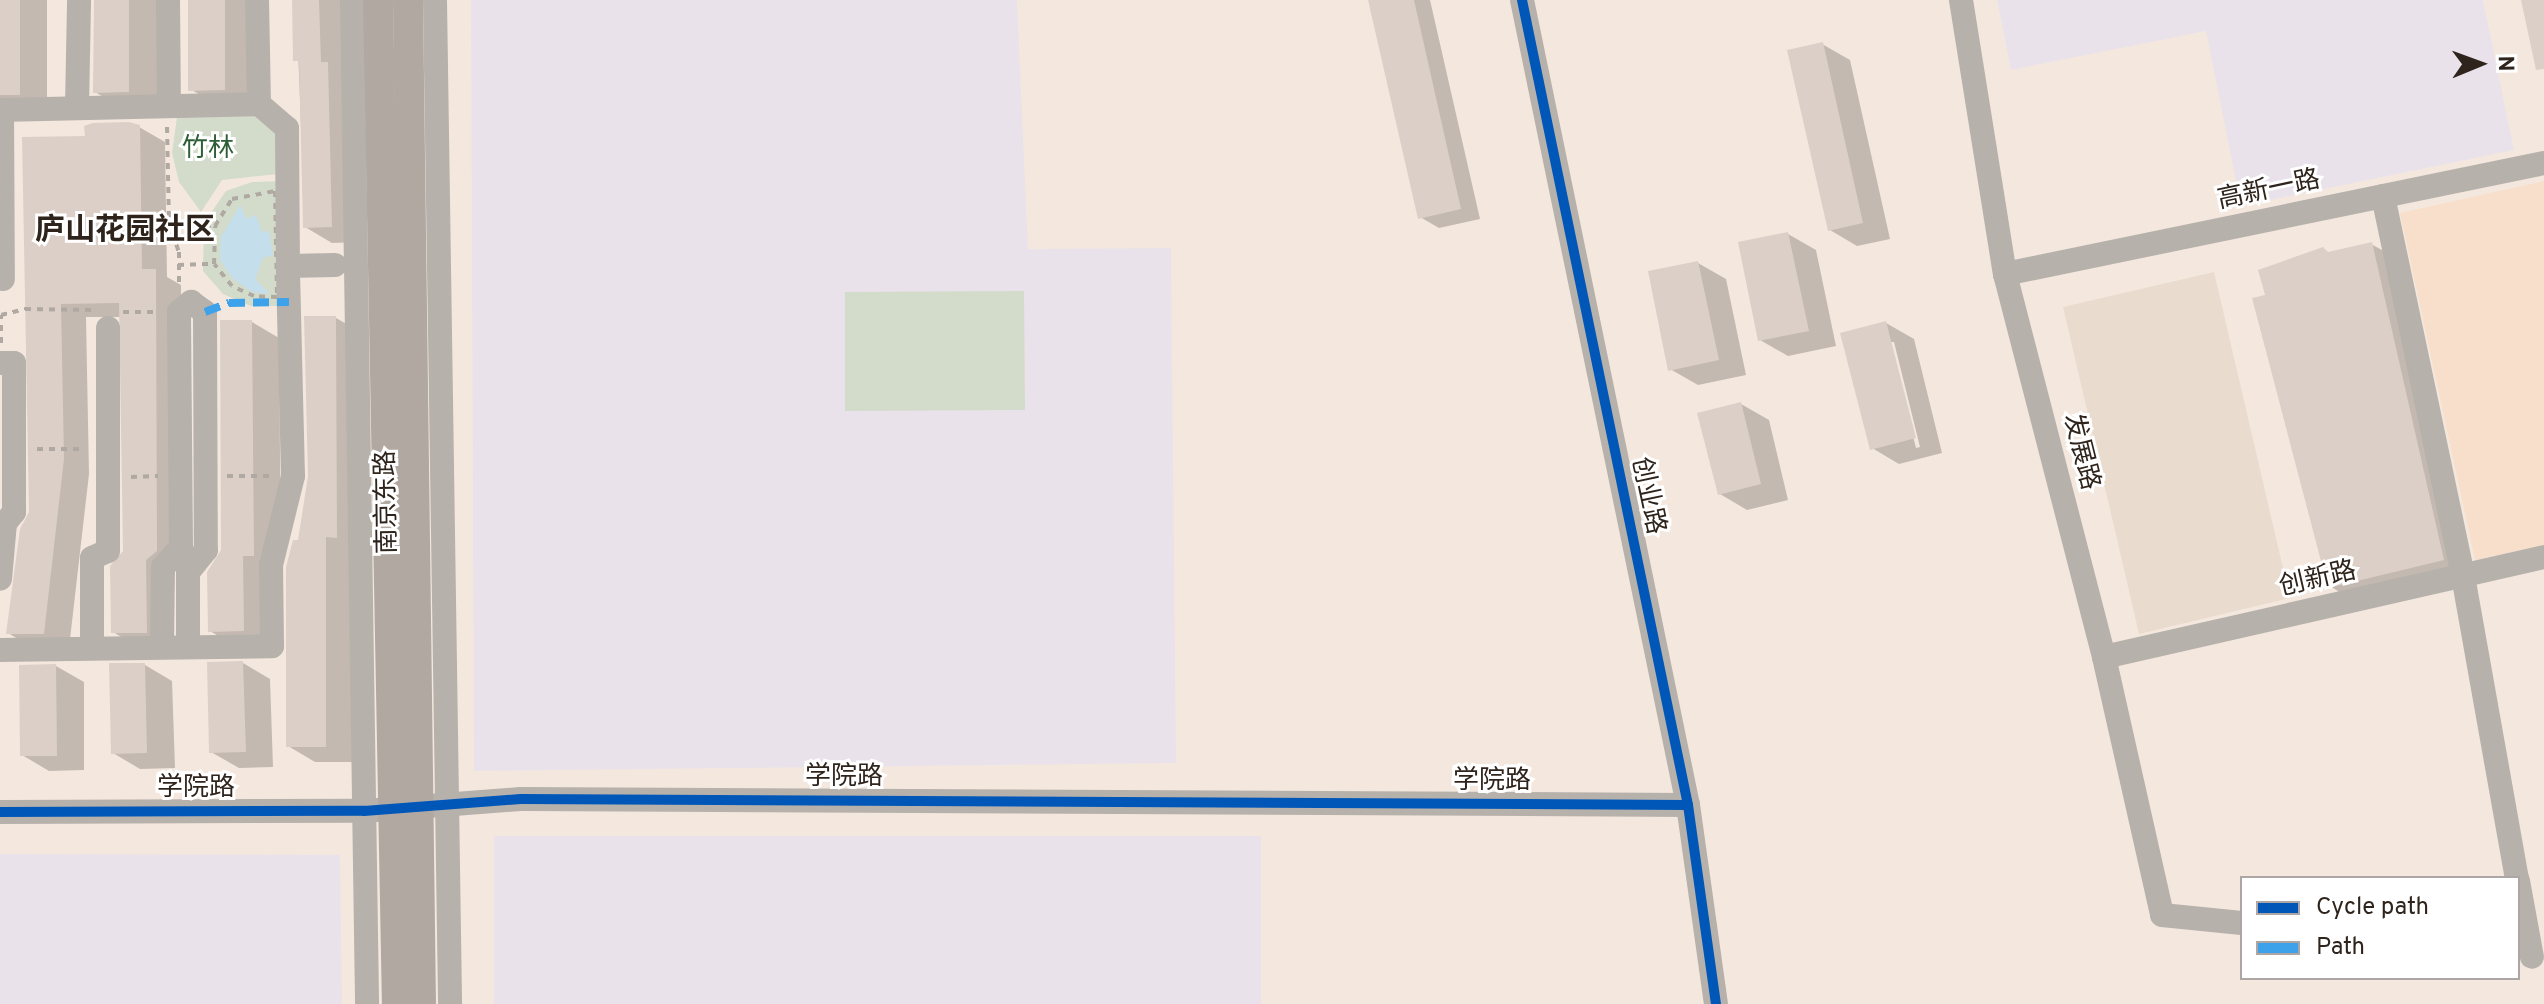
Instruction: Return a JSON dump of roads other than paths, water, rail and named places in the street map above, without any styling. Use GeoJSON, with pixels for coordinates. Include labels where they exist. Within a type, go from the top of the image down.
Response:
{"type":"FeatureCollection","features":[{"type":"Feature","properties":{"kind":"main road","name":"南京东路"},"geometry":{"type":"LineString","coordinates":[[378,0],[406,808],[421,1004]]}},
{"type":"Feature","properties":{"kind":"main road","name":"南京东路"},"geometry":{"type":"LineString","coordinates":[[397,1004],[406,808],[408,0]]}},
{"type":"Feature","properties":{"kind":"street"},"geometry":{"type":"LineString","coordinates":[[77,108],[79,0]]}},
{"type":"Feature","properties":{"kind":"street"},"geometry":{"type":"LineString","coordinates":[[168,0],[169,106]]}},
{"type":"Feature","properties":{"kind":"street"},"geometry":{"type":"LineString","coordinates":[[257,0],[259,104]]}},
{"type":"Feature","properties":{"kind":"street"},"geometry":{"type":"LineString","coordinates":[[352,0],[406,808],[450,1004]]}},
{"type":"Feature","properties":{"kind":"street"},"geometry":{"type":"LineString","coordinates":[[367,1004],[406,808],[435,0]]}},
{"type":"Feature","properties":{"kind":"street","name":"创业路"},"geometry":{"type":"LineString","coordinates":[[1522,0],[1688,805],[1716,1004]]}},
{"type":"Feature","properties":{"kind":"street","name":"发展路"},"geometry":{"type":"LineString","coordinates":[[1961,0],[2005,274],[2104,657],[2162,915],[2240,923]]}},
{"type":"Feature","properties":{"kind":"street"},"geometry":{"type":"LineString","coordinates":[[0,650],[272,646],[271,565],[293,476],[287,128],[259,104],[1,110],[3,279]]}},
{"type":"Feature","properties":{"kind":"street","name":"高新一路"},"geometry":{"type":"LineString","coordinates":[[2005,274],[2544,163]]}},
{"type":"Feature","properties":{"kind":"street"},"geometry":{"type":"LineString","coordinates":[[2383,196],[2463,576],[2517,876]]}},
{"type":"Feature","properties":{"kind":"street"},"geometry":{"type":"LineString","coordinates":[[288,266],[335,265]]}},
{"type":"Feature","properties":{"kind":"street"},"geometry":{"type":"LineString","coordinates":[[162,647],[163,567],[181,547],[179,312],[191,302],[205,312],[206,550],[188,572],[188,647]]}},
{"type":"Feature","properties":{"kind":"street"},"geometry":{"type":"LineString","coordinates":[[92,648],[92,558],[108,551],[108,469],[115,320]]}},
{"type":"Feature","properties":{"kind":"street"},"geometry":{"type":"LineString","coordinates":[[0,579],[5,523],[14,512],[14,449],[7,363]]}},
{"type":"Feature","properties":{"kind":"street","name":"创新路"},"geometry":{"type":"LineString","coordinates":[[2104,657],[2544,557]]}},
{"type":"Feature","properties":{"kind":"street","name":"学院路"},"geometry":{"type":"LineString","coordinates":[[0,812],[406,808],[537,799],[1688,805]]}},
{"type":"Feature","properties":{"kind":"street"},"geometry":{"type":"LineString","coordinates":[[2520,892],[2531,958]]}},
{"type":"Feature","properties":{"kind":"water"},"geometry":{"type":"Polygon","coordinates":[[[240,205],[247,219],[256,215],[262,232],[269,231],[273,255],[263,258],[255,279],[270,294],[252,292],[232,278],[220,260],[221,237],[240,205]]]}},
{"type":"Feature","properties":{"kind":"district","name":"庐山花园社区"},"geometry":{"type":"Point","coordinates":[125,232]}},
{"type":"Feature","properties":{"kind":"park label","name":"竹林"},"geometry":{"type":"Point","coordinates":[208,150]}}]}
